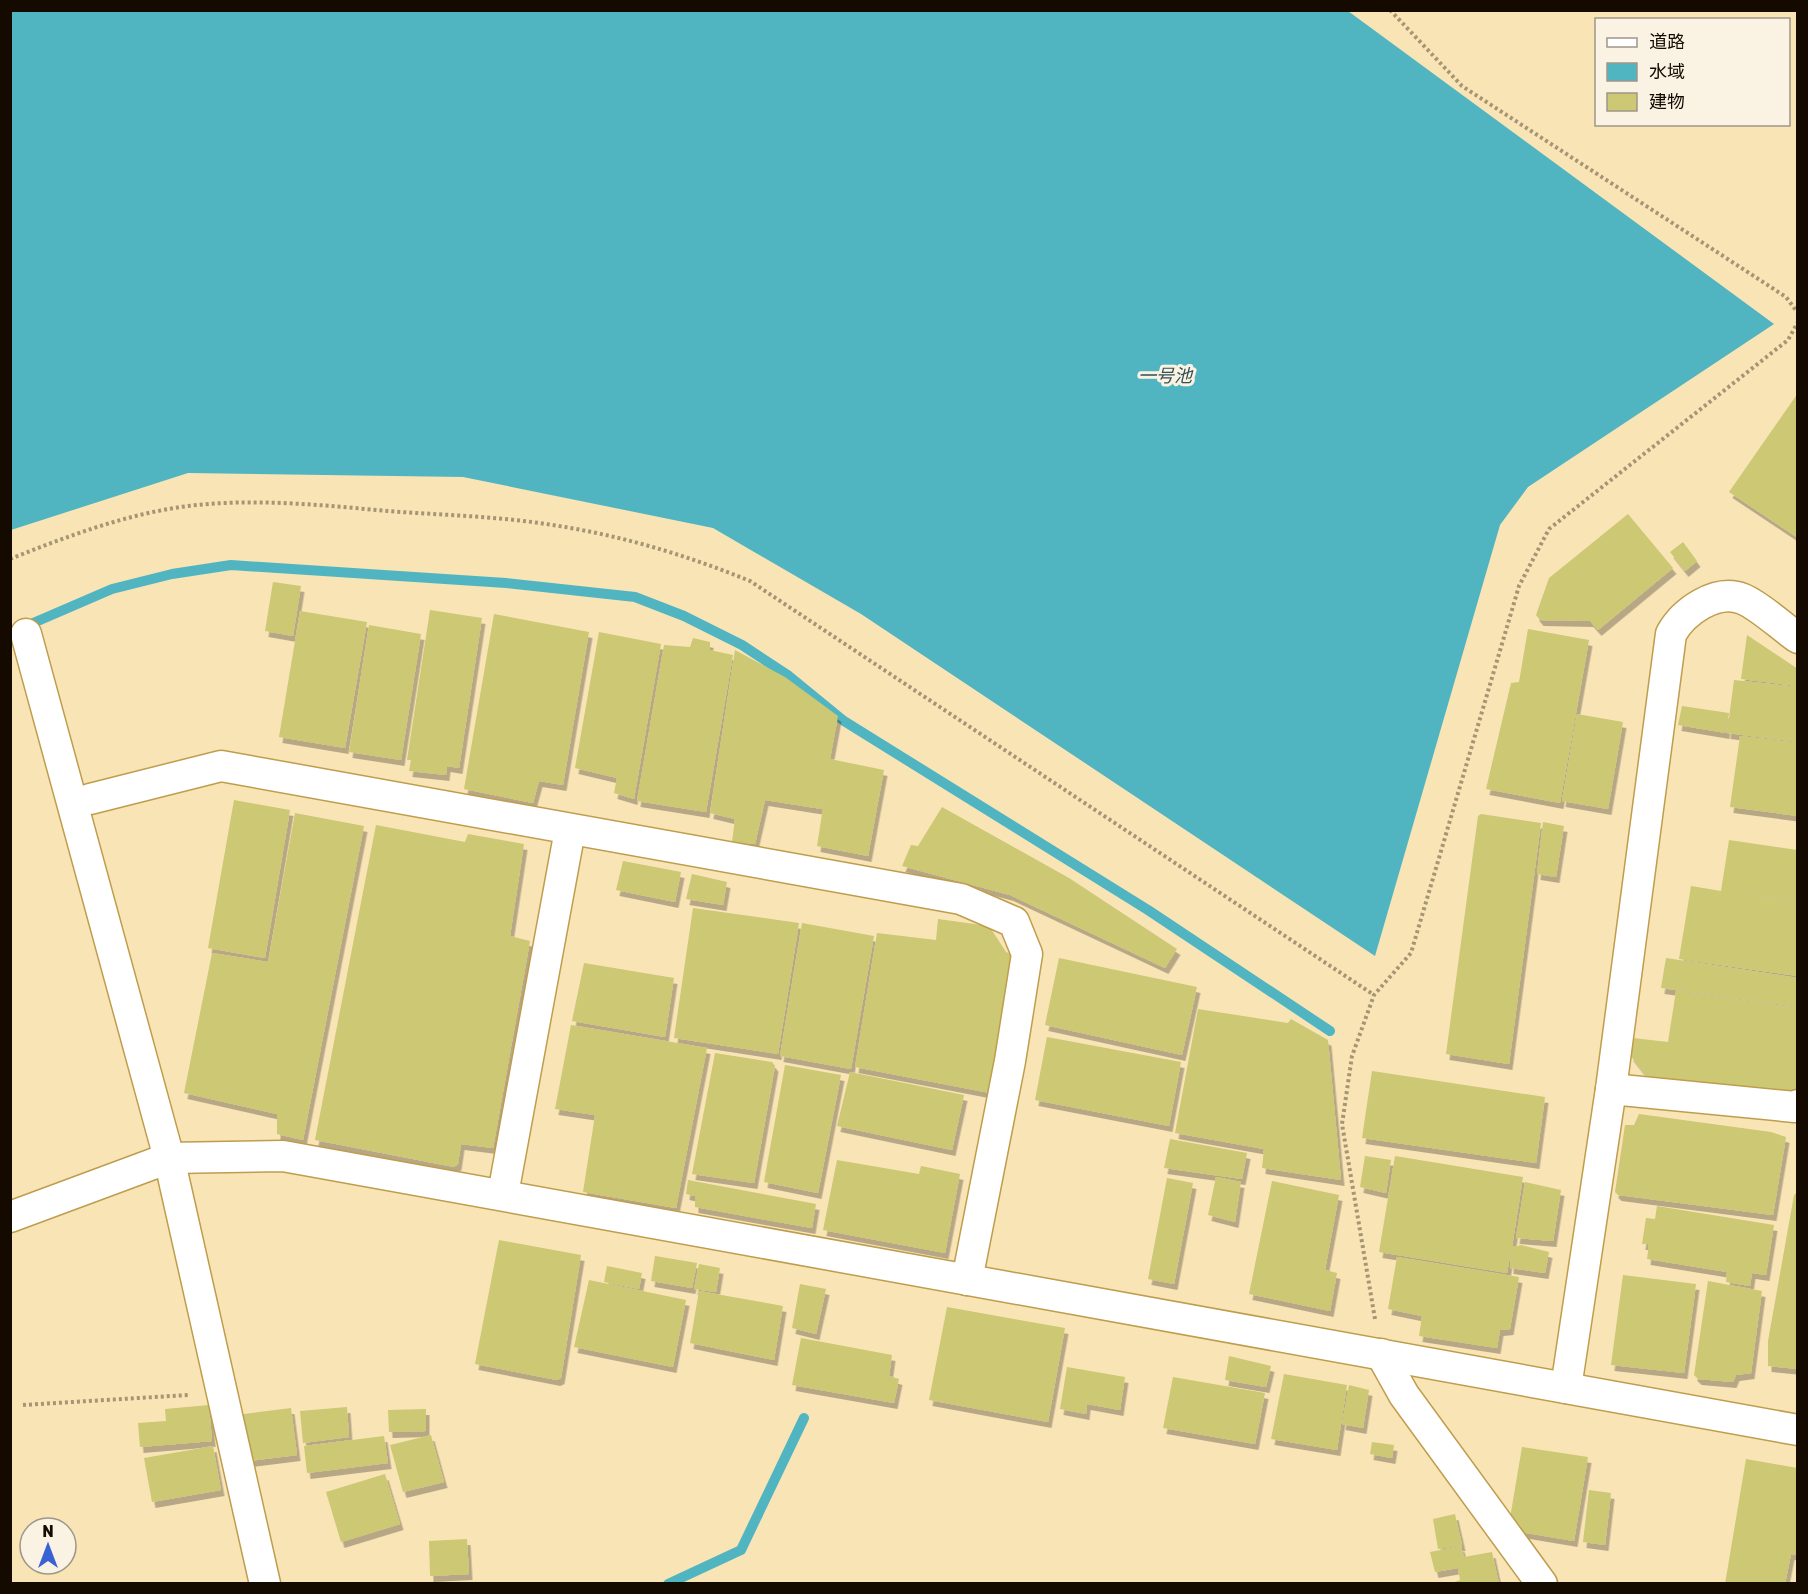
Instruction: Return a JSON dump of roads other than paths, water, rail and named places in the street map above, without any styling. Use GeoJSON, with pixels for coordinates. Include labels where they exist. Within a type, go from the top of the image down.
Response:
{"type":"FeatureCollection","features":[{"type":"Feature","properties":{"kind":"street"},"geometry":{"type":"LineString","coordinates":[[1566,1388],[1611,1089],[1671,634],[1677,623],[1693,608],[1720,597],[1742,599],[1797,638]]}},
{"type":"Feature","properties":{"kind":"street"},"geometry":{"type":"LineString","coordinates":[[26,634],[169,1158],[265,1584]]}},
{"type":"Feature","properties":{"kind":"street"},"geometry":{"type":"LineString","coordinates":[[90,799],[221,766],[961,899],[1014,922],[1027,954],[1010,1061],[967,1280]]}},
{"type":"Feature","properties":{"kind":"street"},"geometry":{"type":"LineString","coordinates":[[502,1194],[570,830]]}},
{"type":"Feature","properties":{"kind":"street"},"geometry":{"type":"LineString","coordinates":[[1611,1089],[1795,1107],[1797,1105]]}},
{"type":"Feature","properties":{"kind":"street"},"geometry":{"type":"LineString","coordinates":[[10,1217],[169,1158],[283,1156],[1797,1430]]}},
{"type":"Feature","properties":{"kind":"street"},"geometry":{"type":"LineString","coordinates":[[1381,1354],[1404,1395],[1542,1584]]}},
{"type":"Feature","properties":{"kind":"water","name":"一号池"},"geometry":{"type":"Polygon","coordinates":[[[11,10],[1348,11],[1774,324],[1528,487],[1500,525],[1375,956],[861,614],[713,528],[463,477],[188,473],[11,530],[11,10]]]}},
{"type":"Feature","properties":{"kind":"waterway"},"geometry":{"type":"LineString","coordinates":[[10,633],[112,589],[172,574],[231,565],[506,583],[635,597],[684,616],[742,645],[789,676],[844,721],[1148,910],[1330,1031]]}},
{"type":"Feature","properties":{"kind":"waterway"},"geometry":{"type":"LineString","coordinates":[[668,1584],[741,1550],[804,1418]]}}]}
